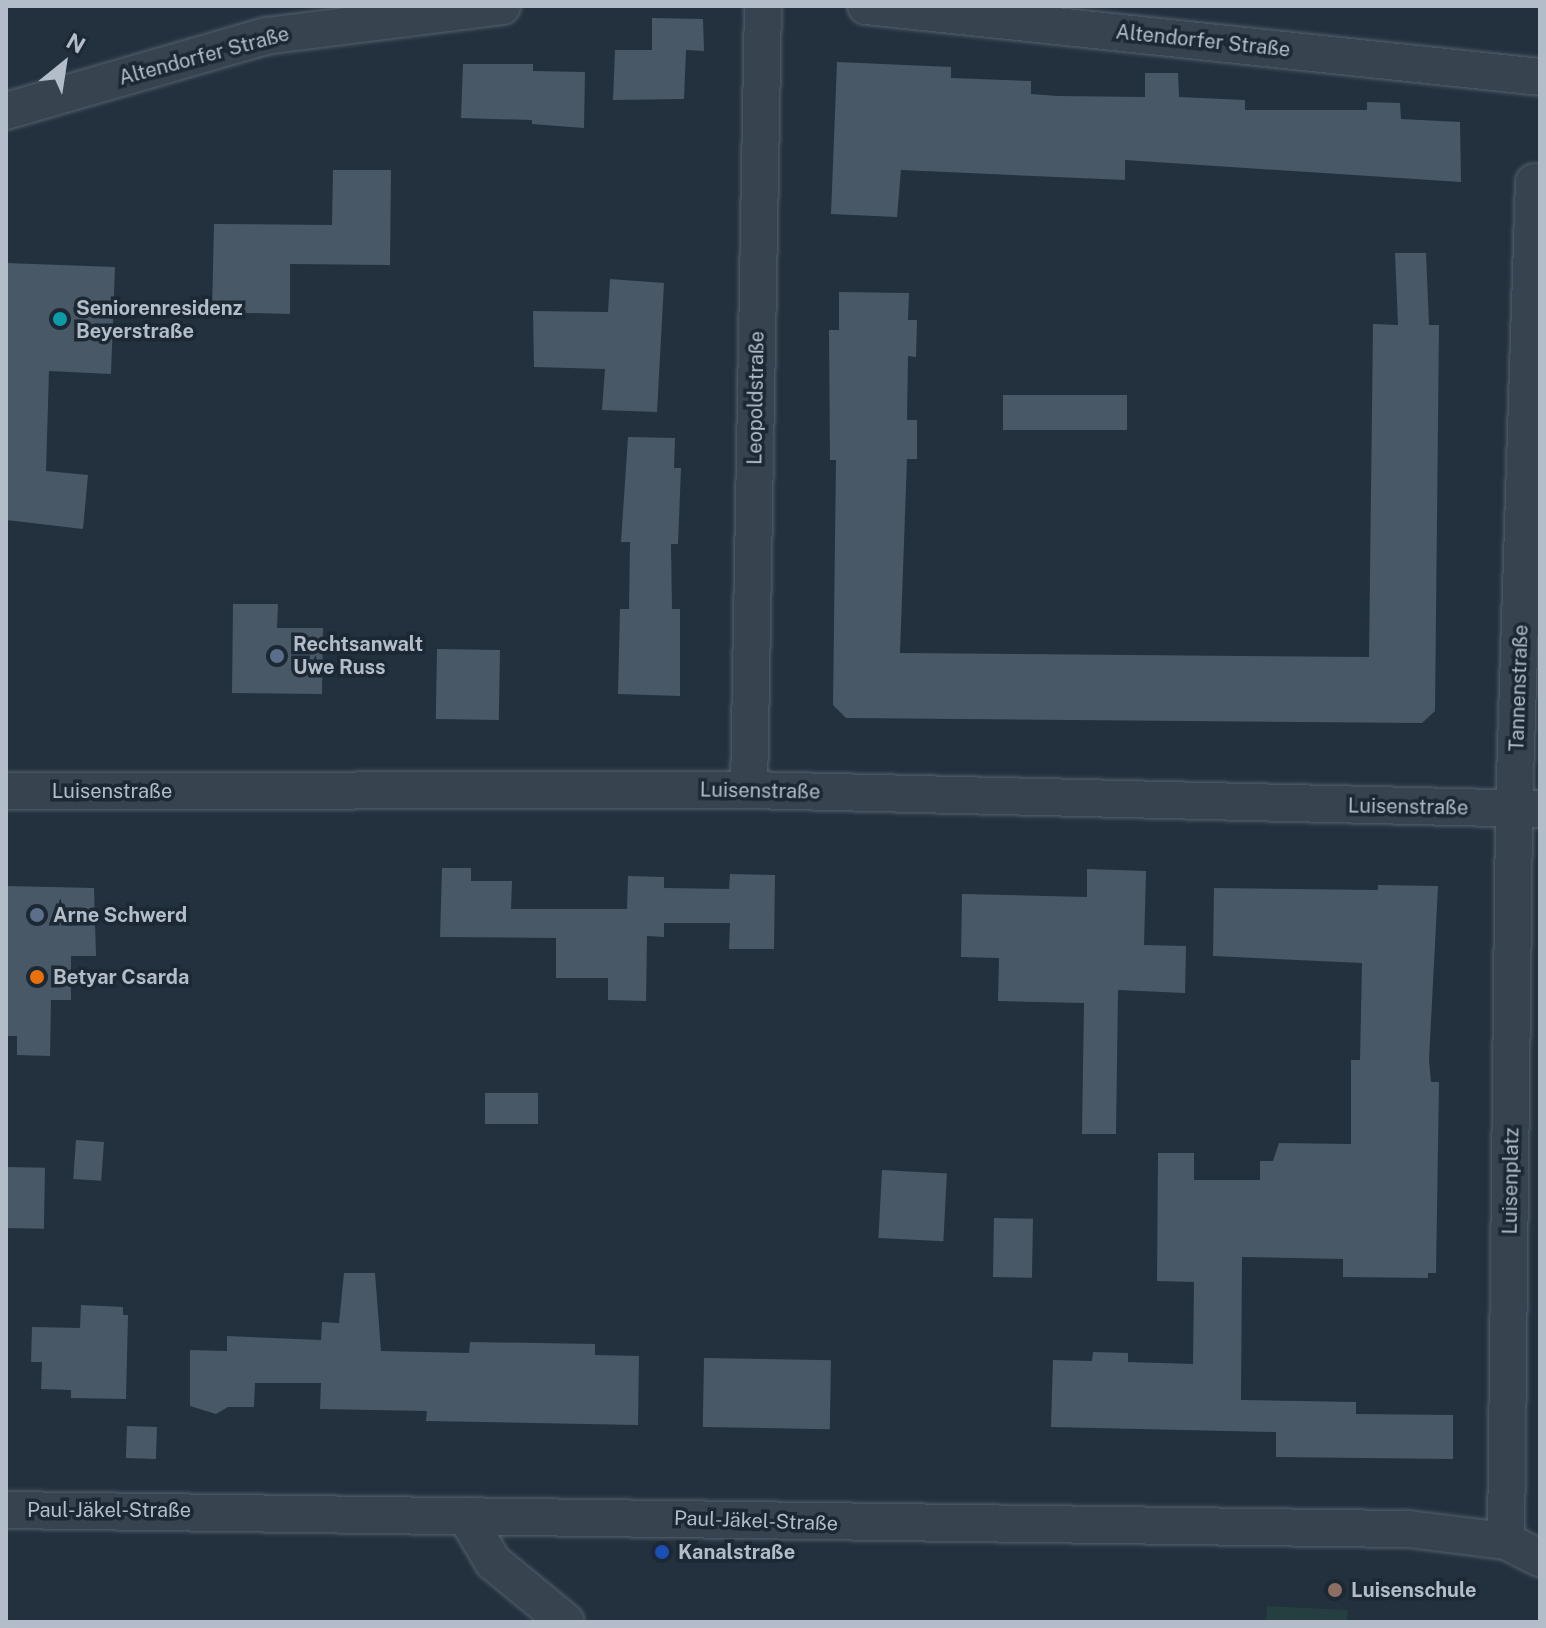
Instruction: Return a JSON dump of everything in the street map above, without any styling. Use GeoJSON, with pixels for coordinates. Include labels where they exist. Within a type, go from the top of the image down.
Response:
{"type":"FeatureCollection","features":[{"type":"Feature","properties":{"kind":"street","name":"Altendorfer Straße"},"geometry":{"type":"LineString","coordinates":[[6,111],[266,36],[502,6]]}},
{"type":"Feature","properties":{"kind":"street","name":"Leopoldstraße"},"geometry":{"type":"LineString","coordinates":[[749,790],[763,6]]}},
{"type":"Feature","properties":{"kind":"street","name":"Altendorfer Straße"},"geometry":{"type":"LineString","coordinates":[[866,6],[1540,77]]}},
{"type":"Feature","properties":{"kind":"street","name":"Tannenstraße"},"geometry":{"type":"LineString","coordinates":[[1527,810],[1534,182]]}},
{"type":"Feature","properties":{"kind":"street","name":"Luisenstraße"},"geometry":{"type":"LineString","coordinates":[[6,791],[749,790],[1527,810]]}},
{"type":"Feature","properties":{"kind":"street","name":"Luisenplatz"},"geometry":{"type":"LineString","coordinates":[[1506,1541],[1527,810]]}},
{"type":"Feature","properties":{"kind":"street","name":"Paul-Jäkel-Straße"},"geometry":{"type":"LineString","coordinates":[[6,1510],[1408,1529],[1506,1541]]}},
{"type":"Feature","properties":{"kind":"street"},"geometry":{"type":"LineString","coordinates":[[467,1518],[493,1562],[566,1622]]}},
{"type":"Feature","properties":{"kind":"street"},"geometry":{"type":"LineString","coordinates":[[1506,1541],[1540,1558]]}},
{"type":"Feature","properties":{"kind":"green space"},"geometry":{"type":"Polygon","coordinates":[[[1267,1606],[1348,1610],[1347,1622],[1266,1622],[1267,1606]]]}},
{"type":"Feature","properties":{"kind":"building"},"geometry":{"type":"Polygon","coordinates":[[[652,18],[703,19],[704,51],[686,50],[684,99],[613,100],[615,50],[652,50],[652,18]]]}},
{"type":"Feature","properties":{"kind":"building"},"geometry":{"type":"Polygon","coordinates":[[[837,62],[951,67],[951,78],[1031,81],[1031,94],[1057,96],[1145,97],[1145,73],[1178,73],[1179,97],[1245,100],[1245,110],[1367,110],[1367,102],[1400,103],[1401,119],[1460,122],[1461,182],[1125,160],[1125,180],[901,170],[897,217],[831,214],[837,62]]]}},
{"type":"Feature","properties":{"kind":"building"},"geometry":{"type":"Polygon","coordinates":[[[463,64],[533,64],[533,71],[585,72],[584,128],[532,124],[532,120],[461,118],[463,64]]]}},
{"type":"Feature","properties":{"kind":"building"},"geometry":{"type":"Polygon","coordinates":[[[333,170],[391,170],[390,265],[290,264],[290,314],[212,312],[214,224],[332,225],[333,170]]]}},
{"type":"Feature","properties":{"kind":"building"},"geometry":{"type":"Polygon","coordinates":[[[1395,253],[1426,253],[1429,325],[1439,325],[1435,711],[1422,723],[846,718],[833,705],[836,460],[830,460],[829,330],[839,330],[839,292],[909,293],[908,320],[917,320],[916,357],[908,356],[907,420],[917,420],[917,459],[907,459],[900,653],[1369,657],[1373,324],[1398,325],[1395,253]]]}},
{"type":"Feature","properties":{"kind":"building","name":"Seniorenresidenz Beyerstraße"},"geometry":{"type":"Polygon","coordinates":[[[6,263],[115,267],[111,374],[49,371],[46,471],[88,475],[83,529],[6,520],[6,263]]]}},
{"type":"Feature","properties":{"kind":"building"},"geometry":{"type":"Polygon","coordinates":[[[610,279],[664,283],[657,412],[602,410],[605,369],[534,367],[533,311],[608,312],[610,279]]]}},
{"type":"Feature","properties":{"kind":"building"},"geometry":{"type":"Polygon","coordinates":[[[1003,395],[1127,395],[1127,430],[1003,430],[1003,395]]]}},
{"type":"Feature","properties":{"kind":"building"},"geometry":{"type":"Polygon","coordinates":[[[628,437],[675,438],[674,468],[681,468],[678,544],[671,544],[672,609],[680,609],[680,696],[618,694],[620,609],[629,609],[630,542],[621,542],[628,437]]]}},
{"type":"Feature","properties":{"kind":"building"},"geometry":{"type":"Polygon","coordinates":[[[233,604],[278,604],[277,628],[323,628],[322,694],[232,693],[233,604]]]}},
{"type":"Feature","properties":{"kind":"building"},"geometry":{"type":"Polygon","coordinates":[[[437,649],[500,650],[499,720],[436,719],[437,649]]]}},
{"type":"Feature","properties":{"kind":"building"},"geometry":{"type":"Polygon","coordinates":[[[442,868],[471,868],[471,881],[512,881],[511,909],[627,909],[628,876],[664,877],[664,888],[729,889],[730,874],[775,875],[774,949],[729,949],[730,923],[664,923],[664,937],[647,936],[646,1001],[608,1000],[608,978],[556,978],[556,938],[440,937],[442,868]]]}},
{"type":"Feature","properties":{"kind":"building"},"geometry":{"type":"Polygon","coordinates":[[[1087,869],[1146,871],[1144,945],[1186,946],[1185,993],[1118,990],[1116,1134],[1082,1134],[1084,1003],[998,1001],[999,958],[961,957],[962,894],[1087,897],[1087,869]]]}},
{"type":"Feature","properties":{"kind":"building"},"geometry":{"type":"Polygon","coordinates":[[[1378,885],[1438,886],[1429,1060],[1431,1082],[1439,1082],[1436,1273],[1428,1273],[1428,1278],[1343,1277],[1343,1259],[1242,1257],[1241,1400],[1356,1402],[1356,1414],[1453,1415],[1453,1459],[1276,1457],[1276,1432],[1051,1427],[1053,1360],[1092,1361],[1093,1352],[1128,1353],[1128,1362],[1193,1364],[1194,1282],[1157,1281],[1158,1153],[1194,1153],[1194,1180],[1260,1180],[1260,1161],[1273,1161],[1279,1143],[1351,1144],[1351,1060],[1360,1060],[1362,963],[1213,956],[1214,888],[1378,890],[1378,885]]]}},
{"type":"Feature","properties":{"kind":"building"},"geometry":{"type":"Polygon","coordinates":[[[6,886],[94,888],[96,956],[71,956],[71,1000],[51,1000],[50,1056],[17,1055],[17,1036],[6,1036],[6,886]]]}},
{"type":"Feature","properties":{"kind":"building"},"geometry":{"type":"Polygon","coordinates":[[[485,1093],[538,1093],[538,1124],[485,1124],[485,1093]]]}},
{"type":"Feature","properties":{"kind":"building"},"geometry":{"type":"Polygon","coordinates":[[[76,1140],[104,1142],[101,1181],[73,1179],[76,1140]]]}},
{"type":"Feature","properties":{"kind":"building"},"geometry":{"type":"Polygon","coordinates":[[[6,1167],[45,1168],[44,1229],[6,1228],[6,1167]]]}},
{"type":"Feature","properties":{"kind":"building"},"geometry":{"type":"Polygon","coordinates":[[[882,1170],[947,1173],[943,1241],[878,1238],[882,1170]]]}},
{"type":"Feature","properties":{"kind":"building"},"geometry":{"type":"Polygon","coordinates":[[[994,1218],[1033,1219],[1032,1278],[993,1277],[994,1218]]]}},
{"type":"Feature","properties":{"kind":"building"},"geometry":{"type":"Polygon","coordinates":[[[344,1273],[375,1273],[381,1351],[469,1353],[470,1342],[595,1344],[595,1355],[639,1356],[638,1425],[426,1421],[427,1411],[320,1409],[321,1383],[255,1383],[254,1407],[228,1407],[216,1414],[190,1406],[190,1350],[227,1351],[227,1336],[321,1340],[322,1322],[339,1323],[344,1273]]]}},
{"type":"Feature","properties":{"kind":"building"},"geometry":{"type":"Polygon","coordinates":[[[81,1305],[123,1307],[123,1315],[128,1315],[126,1399],[71,1398],[71,1390],[41,1389],[42,1362],[31,1362],[32,1327],[80,1328],[81,1305]]]}},
{"type":"Feature","properties":{"kind":"building"},"geometry":{"type":"Polygon","coordinates":[[[704,1358],[831,1360],[830,1429],[703,1427],[704,1358]]]}},
{"type":"Feature","properties":{"kind":"building"},"geometry":{"type":"Polygon","coordinates":[[[127,1426],[157,1427],[156,1459],[126,1458],[127,1426]]]}},
{"type":"Feature","properties":{"kind":"place","name":"Seniorenresidenz Beyerstraße"},"geometry":{"type":"Point","coordinates":[60,319]}},
{"type":"Feature","properties":{"kind":"place","name":"Rechtsanwalt Uwe Russ"},"geometry":{"type":"Point","coordinates":[277,656]}},
{"type":"Feature","properties":{"kind":"place","name":"Arne Schwerd"},"geometry":{"type":"Point","coordinates":[37,915]}},
{"type":"Feature","properties":{"kind":"place","name":"Betyar Csarda"},"geometry":{"type":"Point","coordinates":[37,977]}},
{"type":"Feature","properties":{"kind":"place","name":"Kanalstraße"},"geometry":{"type":"Point","coordinates":[662,1552]}},
{"type":"Feature","properties":{"kind":"place","name":"Luisenschule"},"geometry":{"type":"Point","coordinates":[1335,1590]}}]}
